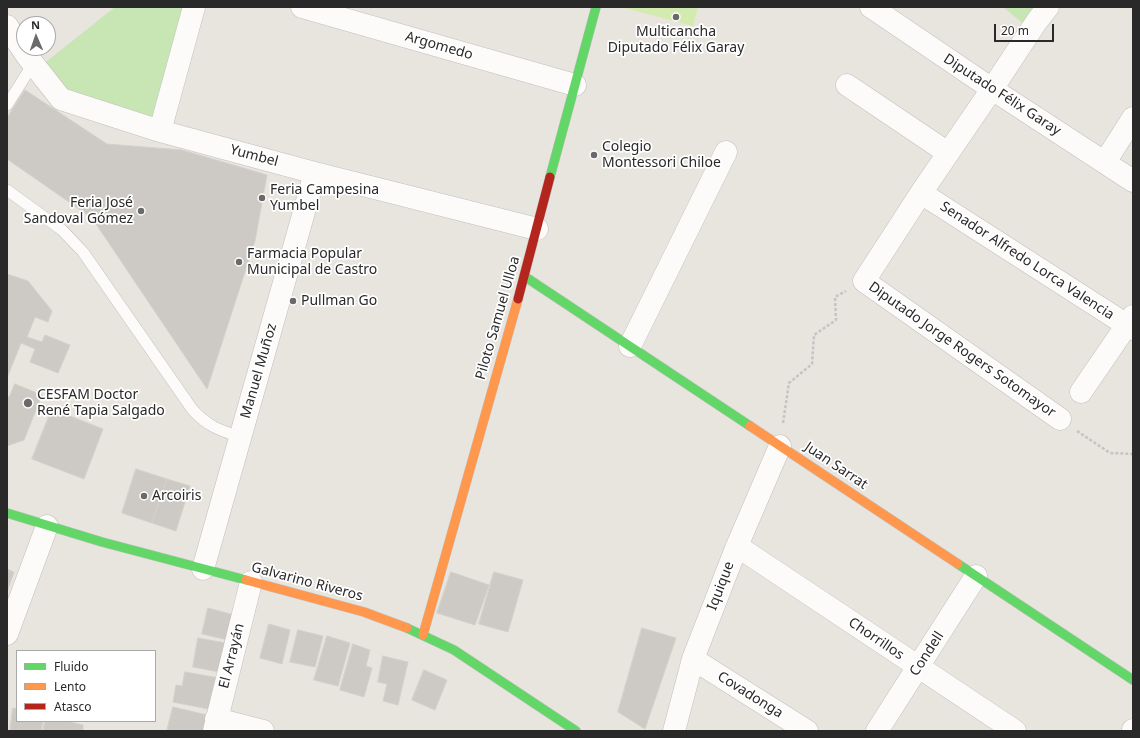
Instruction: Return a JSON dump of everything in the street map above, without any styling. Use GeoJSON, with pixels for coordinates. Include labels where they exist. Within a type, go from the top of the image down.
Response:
{"type":"FeatureCollection","features":[{"type":"Feature","properties":{"kind":"street"},"geometry":{"type":"LineString","coordinates":[[160,131],[194,7]]}},
{"type":"Feature","properties":{"kind":"street","name":"Argomedo"},"geometry":{"type":"LineString","coordinates":[[302,7],[575,85]]}},
{"type":"Feature","properties":{"kind":"street","name":"Piloto Samuel Ulloa"},"geometry":{"type":"LineString","coordinates":[[423,635],[537,229],[596,7]]}},
{"type":"Feature","properties":{"kind":"street","name":"Diputado Félix Garay"},"geometry":{"type":"LineString","coordinates":[[871,7],[992,89],[1133,181]]}},
{"type":"Feature","properties":{"kind":"street"},"geometry":{"type":"LineString","coordinates":[[864,281],[921,193],[1048,7]]}},
{"type":"Feature","properties":{"kind":"street","name":"Yumbel"},"geometry":{"type":"LineString","coordinates":[[7,26],[33,64],[62,99],[160,131],[315,173],[537,229]]}},
{"type":"Feature","properties":{"kind":"street"},"geometry":{"type":"LineString","coordinates":[[847,85],[948,153]]}},
{"type":"Feature","properties":{"kind":"street"},"geometry":{"type":"LineString","coordinates":[[1105,162],[1133,118]]}},
{"type":"Feature","properties":{"kind":"street"},"geometry":{"type":"LineString","coordinates":[[630,346],[726,152]]}},
{"type":"Feature","properties":{"kind":"street","name":"Manuel Muñoz"},"geometry":{"type":"LineString","coordinates":[[203,569],[315,173]]}},
{"type":"Feature","properties":{"kind":"street","name":"Senador Alfredo Lorca Valencia"},"geometry":{"type":"LineString","coordinates":[[921,193],[1131,324]]}},
{"type":"Feature","properties":{"kind":"street","name":"Juan Sarrat"},"geometry":{"type":"LineString","coordinates":[[524,276],[1133,680]]}},
{"type":"Feature","properties":{"kind":"street","name":"Diputado Jorge Rogers Sotomayor"},"geometry":{"type":"LineString","coordinates":[[864,281],[1060,419]]}},
{"type":"Feature","properties":{"kind":"street"},"geometry":{"type":"LineString","coordinates":[[1081,392],[1131,324]]}},
{"type":"Feature","properties":{"kind":"street","name":"Iquique"},"geometry":{"type":"LineString","coordinates":[[674,731],[693,659],[737,546],[780,446]]}},
{"type":"Feature","properties":{"kind":"street","name":"Galvarino Riveros"},"geometry":{"type":"LineString","coordinates":[[7,513],[47,526],[364,612],[401,626],[454,650],[576,731]]}},
{"type":"Feature","properties":{"kind":"street"},"geometry":{"type":"LineString","coordinates":[[7,634],[47,526]]}},
{"type":"Feature","properties":{"kind":"street","name":"Chorrillos"},"geometry":{"type":"LineString","coordinates":[[737,546],[1015,731]]}},
{"type":"Feature","properties":{"kind":"street","name":"Condell"},"geometry":{"type":"LineString","coordinates":[[877,731],[976,576]]}},
{"type":"Feature","properties":{"kind":"street","name":"El Arrayán"},"geometry":{"type":"LineString","coordinates":[[215,725],[251,582]]}},
{"type":"Feature","properties":{"kind":"street","name":"Covadonga"},"geometry":{"type":"LineString","coordinates":[[693,659],[807,731]]}},
{"type":"Feature","properties":{"kind":"street"},"geometry":{"type":"LineString","coordinates":[[215,725],[263,731]]}},
{"type":"Feature","properties":{"kind":"lane"},"geometry":{"type":"LineString","coordinates":[[7,104],[33,64]]}},
{"type":"Feature","properties":{"kind":"lane"},"geometry":{"type":"LineString","coordinates":[[7,190],[62,230],[83,252],[198,416],[215,428],[240,437]]}},
{"type":"Feature","properties":{"kind":"path"},"geometry":{"type":"LineString","coordinates":[[780,446],[789,383],[812,364],[814,335],[836,320],[836,297],[864,281]]}},
{"type":"Feature","properties":{"kind":"path"},"geometry":{"type":"LineString","coordinates":[[1060,419],[1110,453],[1133,454]]}},
{"type":"Feature","properties":{"kind":"green space"},"geometry":{"type":"Polygon","coordinates":[[[115,7],[188,7],[154,122],[67,96],[42,65],[53,56],[56,56],[56,54],[115,7]]]}},
{"type":"Feature","properties":{"kind":"green space","name":"Multicancha Diputado Félix Garay"},"geometry":{"type":"Polygon","coordinates":[[[621,7],[698,7],[693,26],[621,7]]]}},
{"type":"Feature","properties":{"kind":"green space"},"geometry":{"type":"Polygon","coordinates":[[[1003,7],[1049,7],[1031,30],[1003,7]]]}},
{"type":"Feature","properties":{"kind":"building"},"geometry":{"type":"Polygon","coordinates":[[[25,90],[107,144],[182,150],[267,175],[255,241],[207,389],[92,218],[7,159],[7,118],[25,90]]]}},
{"type":"Feature","properties":{"kind":"building"},"geometry":{"type":"Polygon","coordinates":[[[7,274],[28,281],[52,311],[48,322],[35,317],[27,337],[42,342],[45,335],[70,345],[58,373],[30,362],[35,349],[21,343],[7,378],[7,274]]]}},
{"type":"Feature","properties":{"kind":"building"},"geometry":{"type":"Polygon","coordinates":[[[15,384],[42,395],[24,440],[7,446],[7,396],[9,397],[15,384]]]}},
{"type":"Feature","properties":{"kind":"building"},"geometry":{"type":"Polygon","coordinates":[[[52,409],[103,429],[84,479],[32,459],[52,409]]]}},
{"type":"Feature","properties":{"kind":"building","name":"Arcoiris"},"geometry":{"type":"Polygon","coordinates":[[[136,469],[167,479],[152,523],[122,513],[136,469]]]}},
{"type":"Feature","properties":{"kind":"building"},"geometry":{"type":"Polygon","coordinates":[[[167,479],[190,486],[176,531],[152,523],[167,479]]]}},
{"type":"Feature","properties":{"kind":"building"},"geometry":{"type":"Polygon","coordinates":[[[7,569],[14,572],[7,592],[7,569]]]}},
{"type":"Feature","properties":{"kind":"building"},"geometry":{"type":"Polygon","coordinates":[[[451,572],[489,585],[475,625],[437,613],[451,572]]]}},
{"type":"Feature","properties":{"kind":"building"},"geometry":{"type":"Polygon","coordinates":[[[494,572],[523,580],[508,632],[479,624],[494,572]]]}},
{"type":"Feature","properties":{"kind":"building"},"geometry":{"type":"Polygon","coordinates":[[[208,608],[238,616],[232,641],[202,634],[208,608]]]}},
{"type":"Feature","properties":{"kind":"building"},"geometry":{"type":"Polygon","coordinates":[[[269,624],[290,630],[282,664],[260,658],[269,624]]]}},
{"type":"Feature","properties":{"kind":"building"},"geometry":{"type":"Polygon","coordinates":[[[642,628],[676,638],[645,729],[618,712],[642,628]]]}},
{"type":"Feature","properties":{"kind":"building"},"geometry":{"type":"Polygon","coordinates":[[[298,630],[323,636],[315,667],[290,662],[298,630]]]}},
{"type":"Feature","properties":{"kind":"building"},"geometry":{"type":"Polygon","coordinates":[[[327,636],[350,643],[338,686],[314,680],[327,636]]]}},
{"type":"Feature","properties":{"kind":"building"},"geometry":{"type":"Polygon","coordinates":[[[198,638],[231,644],[225,673],[193,667],[198,638]]]}},
{"type":"Feature","properties":{"kind":"building"},"geometry":{"type":"Polygon","coordinates":[[[353,644],[370,650],[366,666],[372,668],[364,697],[340,690],[353,644]]]}},
{"type":"Feature","properties":{"kind":"building"},"geometry":{"type":"Polygon","coordinates":[[[383,656],[408,662],[398,705],[383,701],[387,684],[378,682],[383,656]]]}},
{"type":"Feature","properties":{"kind":"building"},"geometry":{"type":"Polygon","coordinates":[[[424,670],[447,680],[435,710],[412,700],[424,670]]]}},
{"type":"Feature","properties":{"kind":"building"},"geometry":{"type":"Polygon","coordinates":[[[185,672],[219,678],[213,710],[173,702],[176,685],[182,686],[185,672]]]}},
{"type":"Feature","properties":{"kind":"building"},"geometry":{"type":"Polygon","coordinates":[[[173,707],[207,715],[204,731],[167,731],[173,707]]]}},
{"type":"Feature","properties":{"kind":"building"},"geometry":{"type":"Polygon","coordinates":[[[13,708],[16,709],[16,722],[43,722],[41,731],[10,731],[13,708]]]}},
{"type":"Feature","properties":{"kind":"building"},"geometry":{"type":"Polygon","coordinates":[[[45,722],[70,722],[83,725],[83,731],[43,731],[45,722]]]}},
{"type":"Feature","properties":{"kind":"traffic: fast"},"geometry":{"type":"LineString","coordinates":[[550,177],[596,7]]}},
{"type":"Feature","properties":{"kind":"traffic: fast"},"geometry":{"type":"LineString","coordinates":[[524,276],[750,426]]}},
{"type":"Feature","properties":{"kind":"traffic: fast"},"geometry":{"type":"LineString","coordinates":[[7,513],[102,542],[246,580]]}},
{"type":"Feature","properties":{"kind":"traffic: fast"},"geometry":{"type":"LineString","coordinates":[[958,564],[1133,680]]}},
{"type":"Feature","properties":{"kind":"traffic: fast"},"geometry":{"type":"LineString","coordinates":[[407,628],[454,650],[576,731]]}},
{"type":"Feature","properties":{"kind":"traffic: slow"},"geometry":{"type":"LineString","coordinates":[[423,635],[518,299]]}},
{"type":"Feature","properties":{"kind":"traffic: slow"},"geometry":{"type":"LineString","coordinates":[[750,426],[958,564]]}},
{"type":"Feature","properties":{"kind":"traffic: slow"},"geometry":{"type":"LineString","coordinates":[[246,580],[364,612],[407,628]]}},
{"type":"Feature","properties":{"kind":"traffic: jam"},"geometry":{"type":"LineString","coordinates":[[518,299],[550,177]]}},
{"type":"Feature","properties":{"kind":"place","name":"Multicancha Diputado Félix Garay"},"geometry":{"type":"Point","coordinates":[676,17]}},
{"type":"Feature","properties":{"kind":"place","name":"Colegio Montessori Chiloe"},"geometry":{"type":"Point","coordinates":[594,155]}},
{"type":"Feature","properties":{"kind":"place","name":"Feria Campesina Yumbel"},"geometry":{"type":"Point","coordinates":[262,198]}},
{"type":"Feature","properties":{"kind":"place","name":"Feria José Sandoval Gómez"},"geometry":{"type":"Point","coordinates":[141,211]}},
{"type":"Feature","properties":{"kind":"place","name":"Farmacia Popular Municipal de Castro"},"geometry":{"type":"Point","coordinates":[239,262]}},
{"type":"Feature","properties":{"kind":"place","name":"Pullman Go"},"geometry":{"type":"Point","coordinates":[293,301]}},
{"type":"Feature","properties":{"kind":"place","name":"CESFAM Doctor René Tapia Salgado"},"geometry":{"type":"Point","coordinates":[28,403]}},
{"type":"Feature","properties":{"kind":"place","name":"Arcoiris"},"geometry":{"type":"Point","coordinates":[144,496]}}]}
